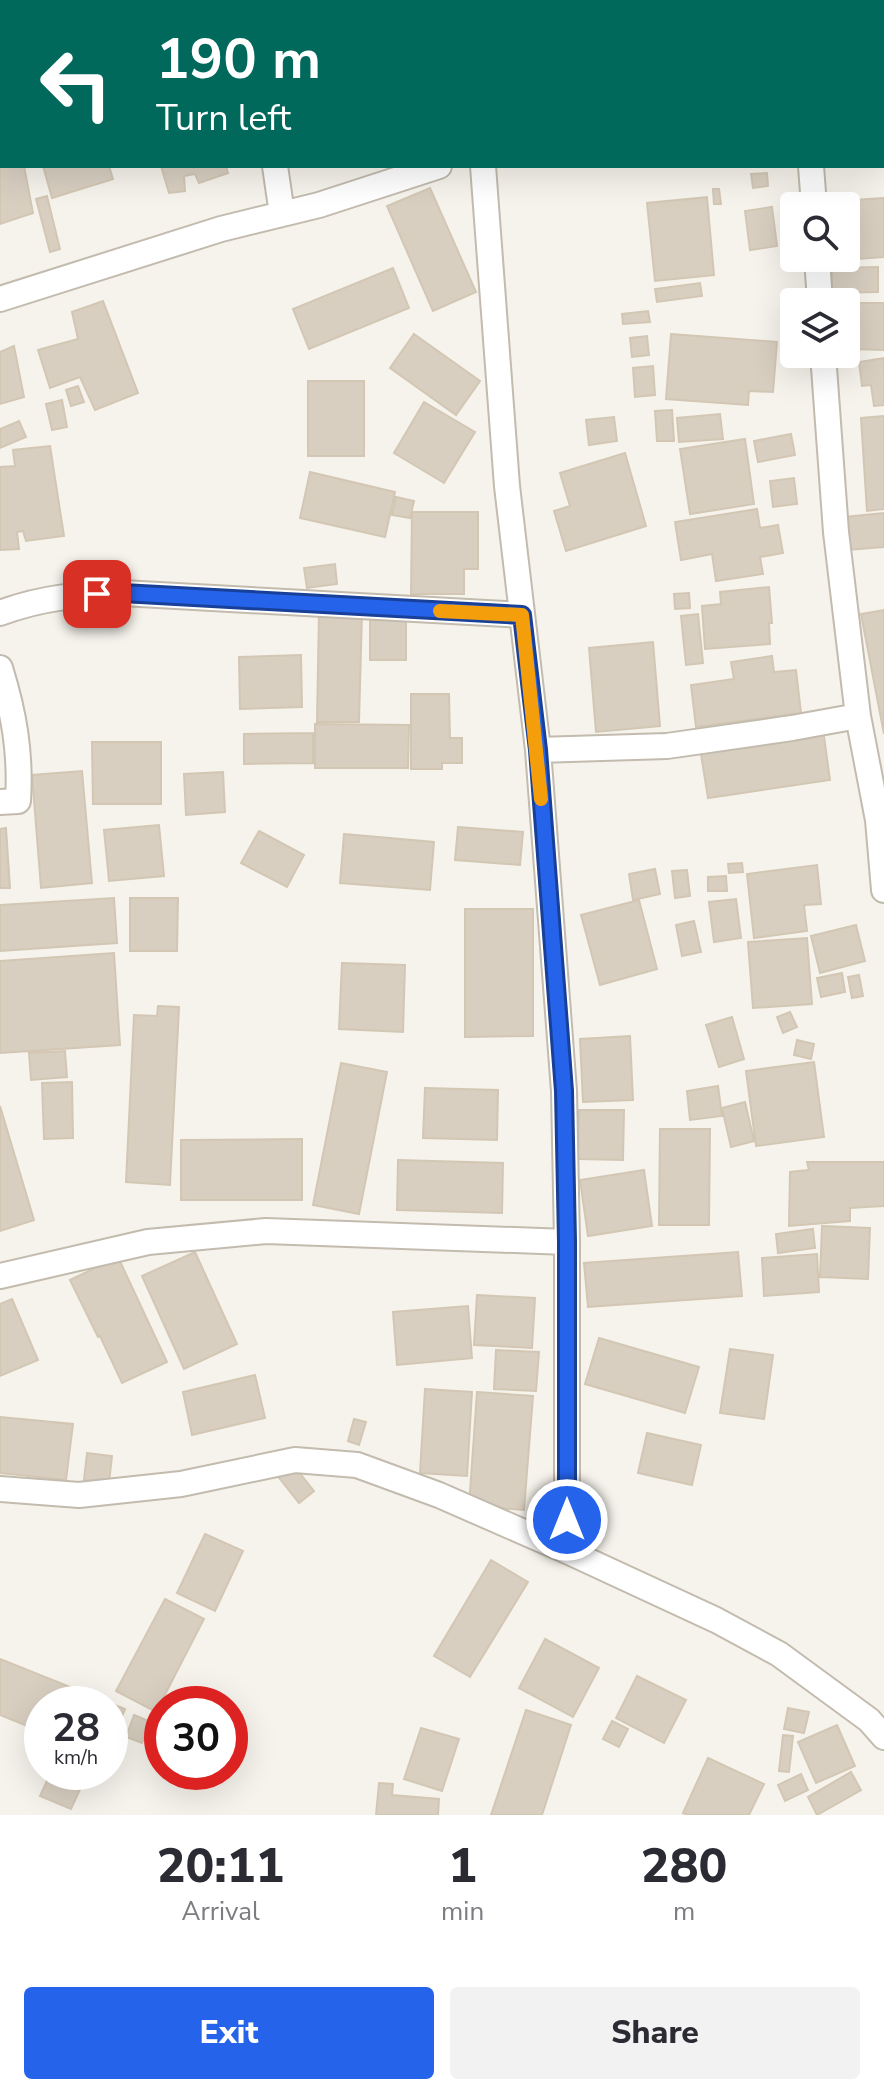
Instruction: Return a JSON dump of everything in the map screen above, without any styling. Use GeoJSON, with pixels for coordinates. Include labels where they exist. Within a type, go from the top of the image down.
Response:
{"type":"FeatureCollection","features":[{"type":"Feature","properties":{"kind":"street"},"geometry":{"type":"LineString","coordinates":[[275,168],[282,214]]}},
{"type":"Feature","properties":{"kind":"street"},"geometry":{"type":"LineString","coordinates":[[0,299],[221,229],[319,205],[433,168]]}},
{"type":"Feature","properties":{"kind":"street"},"geometry":{"type":"LineString","coordinates":[[483,168],[507,486],[538,750],[564,1091],[567,1551]]}},
{"type":"Feature","properties":{"kind":"street"},"geometry":{"type":"LineString","coordinates":[[811,168],[813,192]]}},
{"type":"Feature","properties":{"kind":"street"},"geometry":{"type":"LineString","coordinates":[[824,368],[836,532],[858,716],[878,820],[884,890]]}},
{"type":"Feature","properties":{"kind":"street"},"geometry":{"type":"LineString","coordinates":[[0,613],[30,602],[73,595],[122,593],[522,615]]}},
{"type":"Feature","properties":{"kind":"street"},"geometry":{"type":"LineString","coordinates":[[0,668],[17,734],[20,773],[18,801],[0,802]]}},
{"type":"Feature","properties":{"kind":"street"},"geometry":{"type":"LineString","coordinates":[[538,750],[667,746],[858,716]]}},
{"type":"Feature","properties":{"kind":"street"},"geometry":{"type":"LineString","coordinates":[[0,1276],[148,1242],[266,1231],[567,1242]]}},
{"type":"Feature","properties":{"kind":"street"},"geometry":{"type":"LineString","coordinates":[[0,1489],[79,1495],[181,1484],[295,1460],[357,1465],[439,1495],[716,1620],[779,1654],[869,1720],[884,1737]]}},
{"type":"Feature","properties":{"kind":"building"},"geometry":{"type":"Polygon","coordinates":[[[0,168],[24,168],[33,213],[0,224],[0,168]]]}},
{"type":"Feature","properties":{"kind":"building"},"geometry":{"type":"Polygon","coordinates":[[[44,168],[110,168],[113,179],[52,198],[44,168]]]}},
{"type":"Feature","properties":{"kind":"building"},"geometry":{"type":"Polygon","coordinates":[[[162,168],[227,168],[228,173],[199,183],[195,174],[184,176],[185,191],[169,193],[162,168]]]}},
{"type":"Feature","properties":{"kind":"building"},"geometry":{"type":"Polygon","coordinates":[[[767,173],[768,186],[753,188],[751,174],[767,173]]]}},
{"type":"Feature","properties":{"kind":"building"},"geometry":{"type":"Polygon","coordinates":[[[430,188],[476,292],[433,311],[387,206],[430,188]]]}},
{"type":"Feature","properties":{"kind":"building"},"geometry":{"type":"Polygon","coordinates":[[[713,189],[719,189],[721,204],[714,204],[713,189]]]}},
{"type":"Feature","properties":{"kind":"building"},"geometry":{"type":"Polygon","coordinates":[[[47,196],[60,249],[50,252],[36,199],[47,196]]]}},
{"type":"Feature","properties":{"kind":"building"},"geometry":{"type":"Polygon","coordinates":[[[707,197],[714,275],[655,281],[647,203],[707,197]]]}},
{"type":"Feature","properties":{"kind":"building"},"geometry":{"type":"Polygon","coordinates":[[[884,198],[884,257],[860,259],[860,200],[884,198]]]}},
{"type":"Feature","properties":{"kind":"building"},"geometry":{"type":"Polygon","coordinates":[[[772,207],[777,246],[750,250],[745,211],[772,207]]]}},
{"type":"Feature","properties":{"kind":"building"},"geometry":{"type":"Polygon","coordinates":[[[860,267],[878,267],[878,292],[860,292],[860,288],[832,288],[832,272],[860,272],[860,267]]]}},
{"type":"Feature","properties":{"kind":"building"},"geometry":{"type":"Polygon","coordinates":[[[393,268],[409,308],[309,349],[293,309],[393,268]]]}},
{"type":"Feature","properties":{"kind":"building"},"geometry":{"type":"Polygon","coordinates":[[[700,283],[702,296],[657,302],[655,289],[700,283]]]}},
{"type":"Feature","properties":{"kind":"building"},"geometry":{"type":"Polygon","coordinates":[[[103,301],[138,393],[95,410],[80,377],[50,388],[38,350],[78,339],[72,312],[103,301]]]}},
{"type":"Feature","properties":{"kind":"building"},"geometry":{"type":"Polygon","coordinates":[[[860,303],[884,303],[884,350],[860,349],[860,303]]]}},
{"type":"Feature","properties":{"kind":"building"},"geometry":{"type":"Polygon","coordinates":[[[648,311],[650,322],[623,324],[622,314],[648,311]]]}},
{"type":"Feature","properties":{"kind":"building"},"geometry":{"type":"Polygon","coordinates":[[[414,334],[480,381],[456,415],[390,368],[414,334]]]}},
{"type":"Feature","properties":{"kind":"building"},"geometry":{"type":"Polygon","coordinates":[[[671,334],[777,342],[773,392],[749,391],[748,405],[666,399],[671,334]]]}},
{"type":"Feature","properties":{"kind":"building"},"geometry":{"type":"Polygon","coordinates":[[[647,336],[649,355],[632,357],[630,338],[647,336]]]}},
{"type":"Feature","properties":{"kind":"building"},"geometry":{"type":"Polygon","coordinates":[[[14,346],[24,397],[0,404],[0,352],[14,346]]]}},
{"type":"Feature","properties":{"kind":"building"},"geometry":{"type":"Polygon","coordinates":[[[884,358],[884,405],[874,406],[871,385],[862,386],[860,362],[884,358]]]}},
{"type":"Feature","properties":{"kind":"building"},"geometry":{"type":"Polygon","coordinates":[[[653,366],[655,395],[635,397],[633,368],[653,366]]]}},
{"type":"Feature","properties":{"kind":"building"},"geometry":{"type":"Polygon","coordinates":[[[308,381],[364,381],[364,456],[308,456],[308,381]]]}},
{"type":"Feature","properties":{"kind":"building"},"geometry":{"type":"Polygon","coordinates":[[[78,386],[84,402],[71,406],[66,390],[78,386]]]}},
{"type":"Feature","properties":{"kind":"building"},"geometry":{"type":"Polygon","coordinates":[[[62,400],[67,427],[52,430],[46,404],[62,400]]]}},
{"type":"Feature","properties":{"kind":"building"},"geometry":{"type":"Polygon","coordinates":[[[424,402],[475,432],[444,483],[394,453],[424,402]]]}},
{"type":"Feature","properties":{"kind":"building"},"geometry":{"type":"Polygon","coordinates":[[[672,410],[674,441],[657,441],[655,411],[672,410]]]}},
{"type":"Feature","properties":{"kind":"building"},"geometry":{"type":"Polygon","coordinates":[[[720,414],[723,439],[679,442],[677,418],[720,414]]]}},
{"type":"Feature","properties":{"kind":"building"},"geometry":{"type":"Polygon","coordinates":[[[884,416],[884,509],[867,511],[861,418],[884,416]]]}},
{"type":"Feature","properties":{"kind":"building"},"geometry":{"type":"Polygon","coordinates":[[[614,417],[617,441],[589,445],[586,420],[614,417]]]}},
{"type":"Feature","properties":{"kind":"building"},"geometry":{"type":"Polygon","coordinates":[[[19,421],[26,437],[0,448],[0,429],[19,421]]]}},
{"type":"Feature","properties":{"kind":"building"},"geometry":{"type":"Polygon","coordinates":[[[791,434],[795,455],[758,462],[754,441],[791,434]]]}},
{"type":"Feature","properties":{"kind":"building"},"geometry":{"type":"Polygon","coordinates":[[[745,439],[754,504],[690,514],[680,449],[745,439]]]}},
{"type":"Feature","properties":{"kind":"building"},"geometry":{"type":"Polygon","coordinates":[[[50,446],[64,536],[26,541],[23,531],[17,532],[19,549],[0,550],[0,467],[15,466],[13,450],[50,446]]]}},
{"type":"Feature","properties":{"kind":"building"},"geometry":{"type":"Polygon","coordinates":[[[625,453],[646,526],[566,551],[554,511],[570,506],[560,473],[625,453]]]}},
{"type":"Feature","properties":{"kind":"building"},"geometry":{"type":"Polygon","coordinates":[[[310,472],[395,492],[385,537],[300,518],[310,472]]]}},
{"type":"Feature","properties":{"kind":"building"},"geometry":{"type":"Polygon","coordinates":[[[794,478],[797,504],[773,507],[770,481],[794,478]]]}},
{"type":"Feature","properties":{"kind":"building"},"geometry":{"type":"Polygon","coordinates":[[[396,497],[414,501],[410,518],[392,515],[396,497]]]}},
{"type":"Feature","properties":{"kind":"building"},"geometry":{"type":"Polygon","coordinates":[[[757,509],[760,528],[778,525],[783,553],[760,557],[763,574],[716,581],[712,554],[681,560],[675,522],[757,509]]]}},
{"type":"Feature","properties":{"kind":"building"},"geometry":{"type":"Polygon","coordinates":[[[412,512],[478,512],[478,569],[464,569],[464,594],[411,594],[412,512]]]}},
{"type":"Feature","properties":{"kind":"building"},"geometry":{"type":"Polygon","coordinates":[[[884,513],[884,547],[848,550],[845,517],[884,513]]]}},
{"type":"Feature","properties":{"kind":"building"},"geometry":{"type":"Polygon","coordinates":[[[335,564],[337,584],[307,588],[304,568],[335,564]]]}},
{"type":"Feature","properties":{"kind":"building"},"geometry":{"type":"Polygon","coordinates":[[[769,587],[770,644],[705,649],[702,606],[721,604],[720,592],[769,587]]]}},
{"type":"Feature","properties":{"kind":"building"},"geometry":{"type":"Polygon","coordinates":[[[689,593],[690,608],[675,609],[674,594],[689,593]]]}},
{"type":"Feature","properties":{"kind":"building"},"geometry":{"type":"Polygon","coordinates":[[[884,610],[884,734],[861,614],[884,610]]]}},
{"type":"Feature","properties":{"kind":"building"},"geometry":{"type":"Polygon","coordinates":[[[319,612],[362,612],[359,722],[317,722],[319,612]]]}},
{"type":"Feature","properties":{"kind":"building"},"geometry":{"type":"Polygon","coordinates":[[[370,614],[406,614],[406,660],[370,660],[370,614]]]}},
{"type":"Feature","properties":{"kind":"building"},"geometry":{"type":"Polygon","coordinates":[[[698,614],[703,663],[686,665],[681,616],[698,614]]]}},
{"type":"Feature","properties":{"kind":"building"},"geometry":{"type":"Polygon","coordinates":[[[653,642],[660,726],[596,732],[589,648],[653,642]]]}},
{"type":"Feature","properties":{"kind":"building"},"geometry":{"type":"Polygon","coordinates":[[[301,655],[302,707],[240,709],[239,657],[301,655]]]}},
{"type":"Feature","properties":{"kind":"building"},"geometry":{"type":"Polygon","coordinates":[[[772,656],[774,672],[796,670],[801,713],[696,727],[691,685],[734,679],[731,662],[772,656]]]}},
{"type":"Feature","properties":{"kind":"building"},"geometry":{"type":"Polygon","coordinates":[[[411,694],[449,694],[450,738],[462,738],[462,763],[442,763],[442,769],[411,769],[411,694]]]}},
{"type":"Feature","properties":{"kind":"building"},"geometry":{"type":"Polygon","coordinates":[[[315,724],[409,725],[408,768],[315,768],[315,724]]]}},
{"type":"Feature","properties":{"kind":"building"},"geometry":{"type":"Polygon","coordinates":[[[823,729],[830,780],[708,798],[700,748],[823,729]]]}},
{"type":"Feature","properties":{"kind":"building"},"geometry":{"type":"Polygon","coordinates":[[[313,733],[313,763],[244,764],[244,734],[313,733]]]}},
{"type":"Feature","properties":{"kind":"building"},"geometry":{"type":"Polygon","coordinates":[[[92,742],[161,742],[161,804],[93,804],[92,742]]]}},
{"type":"Feature","properties":{"kind":"building"},"geometry":{"type":"Polygon","coordinates":[[[82,771],[92,883],[41,888],[32,775],[82,771]]]}},
{"type":"Feature","properties":{"kind":"building"},"geometry":{"type":"Polygon","coordinates":[[[223,772],[225,812],[186,815],[184,774],[223,772]]]}},
{"type":"Feature","properties":{"kind":"building"},"geometry":{"type":"Polygon","coordinates":[[[159,825],[164,876],[109,881],[104,830],[159,825]]]}},
{"type":"Feature","properties":{"kind":"building"},"geometry":{"type":"Polygon","coordinates":[[[458,827],[523,832],[520,865],[455,860],[458,827]]]}},
{"type":"Feature","properties":{"kind":"building"},"geometry":{"type":"Polygon","coordinates":[[[6,828],[10,888],[0,888],[0,829],[6,828]]]}},
{"type":"Feature","properties":{"kind":"building"},"geometry":{"type":"Polygon","coordinates":[[[259,831],[304,855],[287,887],[241,863],[259,831]]]}},
{"type":"Feature","properties":{"kind":"building"},"geometry":{"type":"Polygon","coordinates":[[[344,834],[434,842],[430,890],[340,883],[344,834]]]}},
{"type":"Feature","properties":{"kind":"building"},"geometry":{"type":"Polygon","coordinates":[[[742,863],[743,872],[729,873],[728,864],[742,863]]]}},
{"type":"Feature","properties":{"kind":"building"},"geometry":{"type":"Polygon","coordinates":[[[817,865],[821,904],[804,905],[807,931],[754,938],[747,874],[817,865]]]}},
{"type":"Feature","properties":{"kind":"building"},"geometry":{"type":"Polygon","coordinates":[[[655,869],[660,894],[633,900],[629,874],[655,869]]]}},
{"type":"Feature","properties":{"kind":"building"},"geometry":{"type":"Polygon","coordinates":[[[687,870],[690,896],[675,898],[672,871],[687,870]]]}},
{"type":"Feature","properties":{"kind":"building"},"geometry":{"type":"Polygon","coordinates":[[[726,876],[727,891],[708,891],[708,877],[726,876]]]}},
{"type":"Feature","properties":{"kind":"building"},"geometry":{"type":"Polygon","coordinates":[[[114,898],[117,943],[0,951],[0,905],[114,898]]]}},
{"type":"Feature","properties":{"kind":"building"},"geometry":{"type":"Polygon","coordinates":[[[130,898],[178,898],[177,951],[130,951],[130,898]]]}},
{"type":"Feature","properties":{"kind":"building"},"geometry":{"type":"Polygon","coordinates":[[[736,899],[741,938],[714,942],[709,902],[736,899]]]}},
{"type":"Feature","properties":{"kind":"building"},"geometry":{"type":"Polygon","coordinates":[[[639,900],[657,969],[600,985],[581,915],[639,900]]]}},
{"type":"Feature","properties":{"kind":"building"},"geometry":{"type":"Polygon","coordinates":[[[465,909],[533,909],[533,1036],[465,1037],[465,909]]]}},
{"type":"Feature","properties":{"kind":"building"},"geometry":{"type":"Polygon","coordinates":[[[694,921],[701,952],[682,956],[676,925],[694,921]]]}},
{"type":"Feature","properties":{"kind":"building"},"geometry":{"type":"Polygon","coordinates":[[[856,925],[865,961],[820,973],[811,936],[856,925]]]}},
{"type":"Feature","properties":{"kind":"building"},"geometry":{"type":"Polygon","coordinates":[[[807,938],[812,1004],[753,1008],[748,942],[807,938]]]}},
{"type":"Feature","properties":{"kind":"building"},"geometry":{"type":"Polygon","coordinates":[[[114,953],[120,1045],[0,1053],[0,961],[114,953]]]}},
{"type":"Feature","properties":{"kind":"building"},"geometry":{"type":"Polygon","coordinates":[[[342,963],[405,965],[403,1032],[339,1029],[342,963]]]}},
{"type":"Feature","properties":{"kind":"building"},"geometry":{"type":"Polygon","coordinates":[[[842,973],[845,992],[821,997],[817,978],[842,973]]]}},
{"type":"Feature","properties":{"kind":"building"},"geometry":{"type":"Polygon","coordinates":[[[859,975],[863,996],[852,998],[848,977],[859,975]]]}},
{"type":"Feature","properties":{"kind":"building"},"geometry":{"type":"Polygon","coordinates":[[[158,1006],[179,1007],[170,1185],[126,1182],[134,1015],[157,1016],[158,1006]]]}},
{"type":"Feature","properties":{"kind":"building"},"geometry":{"type":"Polygon","coordinates":[[[790,1012],[797,1027],[783,1033],[777,1017],[790,1012]]]}},
{"type":"Feature","properties":{"kind":"building"},"geometry":{"type":"Polygon","coordinates":[[[732,1017],[744,1059],[719,1067],[706,1025],[732,1017]]]}},
{"type":"Feature","properties":{"kind":"building"},"geometry":{"type":"Polygon","coordinates":[[[630,1036],[633,1100],[583,1102],[580,1039],[630,1036]]]}},
{"type":"Feature","properties":{"kind":"building"},"geometry":{"type":"Polygon","coordinates":[[[797,1040],[814,1044],[811,1059],[794,1055],[797,1040]]]}},
{"type":"Feature","properties":{"kind":"building"},"geometry":{"type":"Polygon","coordinates":[[[65,1051],[67,1077],[31,1080],[29,1053],[65,1051]]]}},
{"type":"Feature","properties":{"kind":"building"},"geometry":{"type":"Polygon","coordinates":[[[814,1062],[824,1137],[756,1146],[746,1071],[814,1062]]]}},
{"type":"Feature","properties":{"kind":"building"},"geometry":{"type":"Polygon","coordinates":[[[341,1063],[387,1072],[359,1214],[313,1205],[341,1063]]]}},
{"type":"Feature","properties":{"kind":"building"},"geometry":{"type":"Polygon","coordinates":[[[72,1082],[73,1138],[44,1139],[42,1083],[72,1082]]]}},
{"type":"Feature","properties":{"kind":"building"},"geometry":{"type":"Polygon","coordinates":[[[718,1086],[722,1116],[690,1120],[687,1091],[718,1086]]]}},
{"type":"Feature","properties":{"kind":"building"},"geometry":{"type":"Polygon","coordinates":[[[425,1088],[498,1090],[497,1140],[423,1138],[425,1088]]]}},
{"type":"Feature","properties":{"kind":"building"},"geometry":{"type":"Polygon","coordinates":[[[745,1102],[754,1141],[731,1147],[722,1108],[745,1102]]]}},
{"type":"Feature","properties":{"kind":"building"},"geometry":{"type":"Polygon","coordinates":[[[0,1106],[34,1220],[0,1231],[0,1106]]]}},
{"type":"Feature","properties":{"kind":"building"},"geometry":{"type":"Polygon","coordinates":[[[579,1110],[624,1110],[623,1160],[578,1159],[579,1110]]]}},
{"type":"Feature","properties":{"kind":"building"},"geometry":{"type":"Polygon","coordinates":[[[660,1129],[710,1129],[709,1225],[659,1225],[660,1129]]]}},
{"type":"Feature","properties":{"kind":"building"},"geometry":{"type":"Polygon","coordinates":[[[302,1139],[302,1200],[181,1200],[181,1140],[302,1139]]]}},
{"type":"Feature","properties":{"kind":"building"},"geometry":{"type":"Polygon","coordinates":[[[398,1160],[503,1163],[502,1213],[397,1210],[398,1160]]]}},
{"type":"Feature","properties":{"kind":"building"},"geometry":{"type":"Polygon","coordinates":[[[807,1162],[884,1162],[884,1206],[850,1208],[850,1221],[789,1226],[790,1172],[809,1170],[807,1162]]]}},
{"type":"Feature","properties":{"kind":"building"},"geometry":{"type":"Polygon","coordinates":[[[644,1170],[652,1226],[588,1236],[580,1180],[644,1170]]]}},
{"type":"Feature","properties":{"kind":"building"},"geometry":{"type":"Polygon","coordinates":[[[822,1226],[870,1228],[868,1279],[820,1277],[822,1226]]]}},
{"type":"Feature","properties":{"kind":"building"},"geometry":{"type":"Polygon","coordinates":[[[813,1229],[815,1248],[778,1253],[776,1234],[813,1229]]]}},
{"type":"Feature","properties":{"kind":"building"},"geometry":{"type":"Polygon","coordinates":[[[195,1252],[237,1344],[184,1369],[142,1276],[195,1252]]]}},
{"type":"Feature","properties":{"kind":"building"},"geometry":{"type":"Polygon","coordinates":[[[738,1252],[742,1296],[588,1307],[584,1263],[738,1252]]]}},
{"type":"Feature","properties":{"kind":"building"},"geometry":{"type":"Polygon","coordinates":[[[817,1254],[819,1292],[764,1296],[762,1258],[817,1254]]]}},
{"type":"Feature","properties":{"kind":"building"},"geometry":{"type":"Polygon","coordinates":[[[118,1257],[167,1362],[122,1383],[70,1280],[118,1257]]]}},
{"type":"Feature","properties":{"kind":"building"},"geometry":{"type":"Polygon","coordinates":[[[477,1295],[535,1298],[532,1348],[474,1345],[477,1295]]]}},
{"type":"Feature","properties":{"kind":"building"},"geometry":{"type":"Polygon","coordinates":[[[12,1299],[38,1360],[0,1376],[0,1304],[12,1299]]]}},
{"type":"Feature","properties":{"kind":"building"},"geometry":{"type":"Polygon","coordinates":[[[468,1306],[472,1358],[397,1365],[393,1312],[468,1306]]]}},
{"type":"Feature","properties":{"kind":"building"},"geometry":{"type":"Polygon","coordinates":[[[599,1338],[699,1367],[685,1413],[585,1384],[599,1338]]]}},
{"type":"Feature","properties":{"kind":"building"},"geometry":{"type":"Polygon","coordinates":[[[730,1349],[773,1355],[764,1419],[720,1413],[730,1349]]]}},
{"type":"Feature","properties":{"kind":"building"},"geometry":{"type":"Polygon","coordinates":[[[496,1350],[539,1352],[536,1391],[494,1389],[496,1350]]]}},
{"type":"Feature","properties":{"kind":"building"},"geometry":{"type":"Polygon","coordinates":[[[255,1375],[265,1418],[192,1435],[183,1392],[255,1375]]]}},
{"type":"Feature","properties":{"kind":"building"},"geometry":{"type":"Polygon","coordinates":[[[425,1389],[472,1392],[467,1476],[420,1473],[425,1389]]]}},
{"type":"Feature","properties":{"kind":"building"},"geometry":{"type":"Polygon","coordinates":[[[477,1392],[533,1396],[524,1510],[469,1506],[477,1392]]]}},
{"type":"Feature","properties":{"kind":"building"},"geometry":{"type":"Polygon","coordinates":[[[0,1417],[73,1424],[66,1480],[0,1473],[0,1417]]]}},
{"type":"Feature","properties":{"kind":"building"},"geometry":{"type":"Polygon","coordinates":[[[354,1419],[366,1422],[359,1445],[348,1441],[354,1419]]]}},
{"type":"Feature","properties":{"kind":"building"},"geometry":{"type":"Polygon","coordinates":[[[647,1433],[701,1445],[692,1485],[638,1473],[647,1433]]]}},
{"type":"Feature","properties":{"kind":"building"},"geometry":{"type":"Polygon","coordinates":[[[87,1453],[112,1456],[109,1483],[84,1480],[87,1453]]]}},
{"type":"Feature","properties":{"kind":"building"},"geometry":{"type":"Polygon","coordinates":[[[291,1462],[314,1491],[299,1503],[276,1474],[291,1462]]]}},
{"type":"Feature","properties":{"kind":"building"},"geometry":{"type":"Polygon","coordinates":[[[205,1534],[243,1551],[215,1611],[177,1593],[205,1534]]]}},
{"type":"Feature","properties":{"kind":"building"},"geometry":{"type":"Polygon","coordinates":[[[491,1560],[528,1582],[470,1677],[434,1656],[491,1560]]]}},
{"type":"Feature","properties":{"kind":"building"},"geometry":{"type":"Polygon","coordinates":[[[165,1599],[204,1619],[169,1686],[144,1686],[144,1706],[128,1697],[128,1686],[119,1686],[165,1599]]]}},
{"type":"Feature","properties":{"kind":"building"},"geometry":{"type":"Polygon","coordinates":[[[545,1639],[599,1668],[573,1717],[519,1688],[545,1639]]]}},
{"type":"Feature","properties":{"kind":"building"},"geometry":{"type":"Polygon","coordinates":[[[0,1659],[68,1686],[24,1686],[24,1725],[0,1715],[0,1659]]]}},
{"type":"Feature","properties":{"kind":"building"},"geometry":{"type":"Polygon","coordinates":[[[637,1676],[686,1700],[664,1743],[616,1718],[637,1676]]]}},
{"type":"Feature","properties":{"kind":"building"},"geometry":{"type":"Polygon","coordinates":[[[788,1708],[809,1712],[804,1733],[784,1729],[788,1708]]]}},
{"type":"Feature","properties":{"kind":"building"},"geometry":{"type":"Polygon","coordinates":[[[526,1710],[571,1725],[542,1815],[491,1815],[526,1710]]]}},
{"type":"Feature","properties":{"kind":"building"},"geometry":{"type":"Polygon","coordinates":[[[134,1715],[144,1719],[142,1743],[128,1738],[134,1715]]]}},
{"type":"Feature","properties":{"kind":"building"},"geometry":{"type":"Polygon","coordinates":[[[612,1721],[628,1729],[619,1747],[603,1739],[612,1721]]]}},
{"type":"Feature","properties":{"kind":"building"},"geometry":{"type":"Polygon","coordinates":[[[837,1725],[855,1766],[816,1783],[798,1742],[837,1725]]]}},
{"type":"Feature","properties":{"kind":"building"},"geometry":{"type":"Polygon","coordinates":[[[421,1728],[459,1739],[442,1791],[404,1779],[421,1728]]]}},
{"type":"Feature","properties":{"kind":"building"},"geometry":{"type":"Polygon","coordinates":[[[783,1735],[793,1736],[789,1772],[779,1771],[783,1735]]]}},
{"type":"Feature","properties":{"kind":"building"},"geometry":{"type":"Polygon","coordinates":[[[708,1758],[764,1784],[749,1815],[683,1813],[708,1758]]]}},
{"type":"Feature","properties":{"kind":"building"},"geometry":{"type":"Polygon","coordinates":[[[851,1772],[861,1790],[817,1815],[808,1797],[851,1772]]]}},
{"type":"Feature","properties":{"kind":"building"},"geometry":{"type":"Polygon","coordinates":[[[801,1774],[808,1790],[785,1801],[778,1785],[801,1774]]]}},
{"type":"Feature","properties":{"kind":"building"},"geometry":{"type":"Polygon","coordinates":[[[379,1783],[393,1784],[392,1795],[439,1799],[438,1815],[376,1815],[379,1783]]]}},
{"type":"Feature","properties":{"kind":"building"},"geometry":{"type":"Polygon","coordinates":[[[43,1790],[80,1790],[71,1809],[40,1796],[43,1790]]]}},
{"type":"Feature","properties":{"kind":"slow traffic"},"geometry":{"type":"LineString","coordinates":[[440,611],[522,615],[541,799]]}},
{"type":"Feature","properties":{"kind":"route"},"geometry":{"type":"LineString","coordinates":[[97,594],[522,615],[538,750],[564,1091],[567,1520]]}}]}
